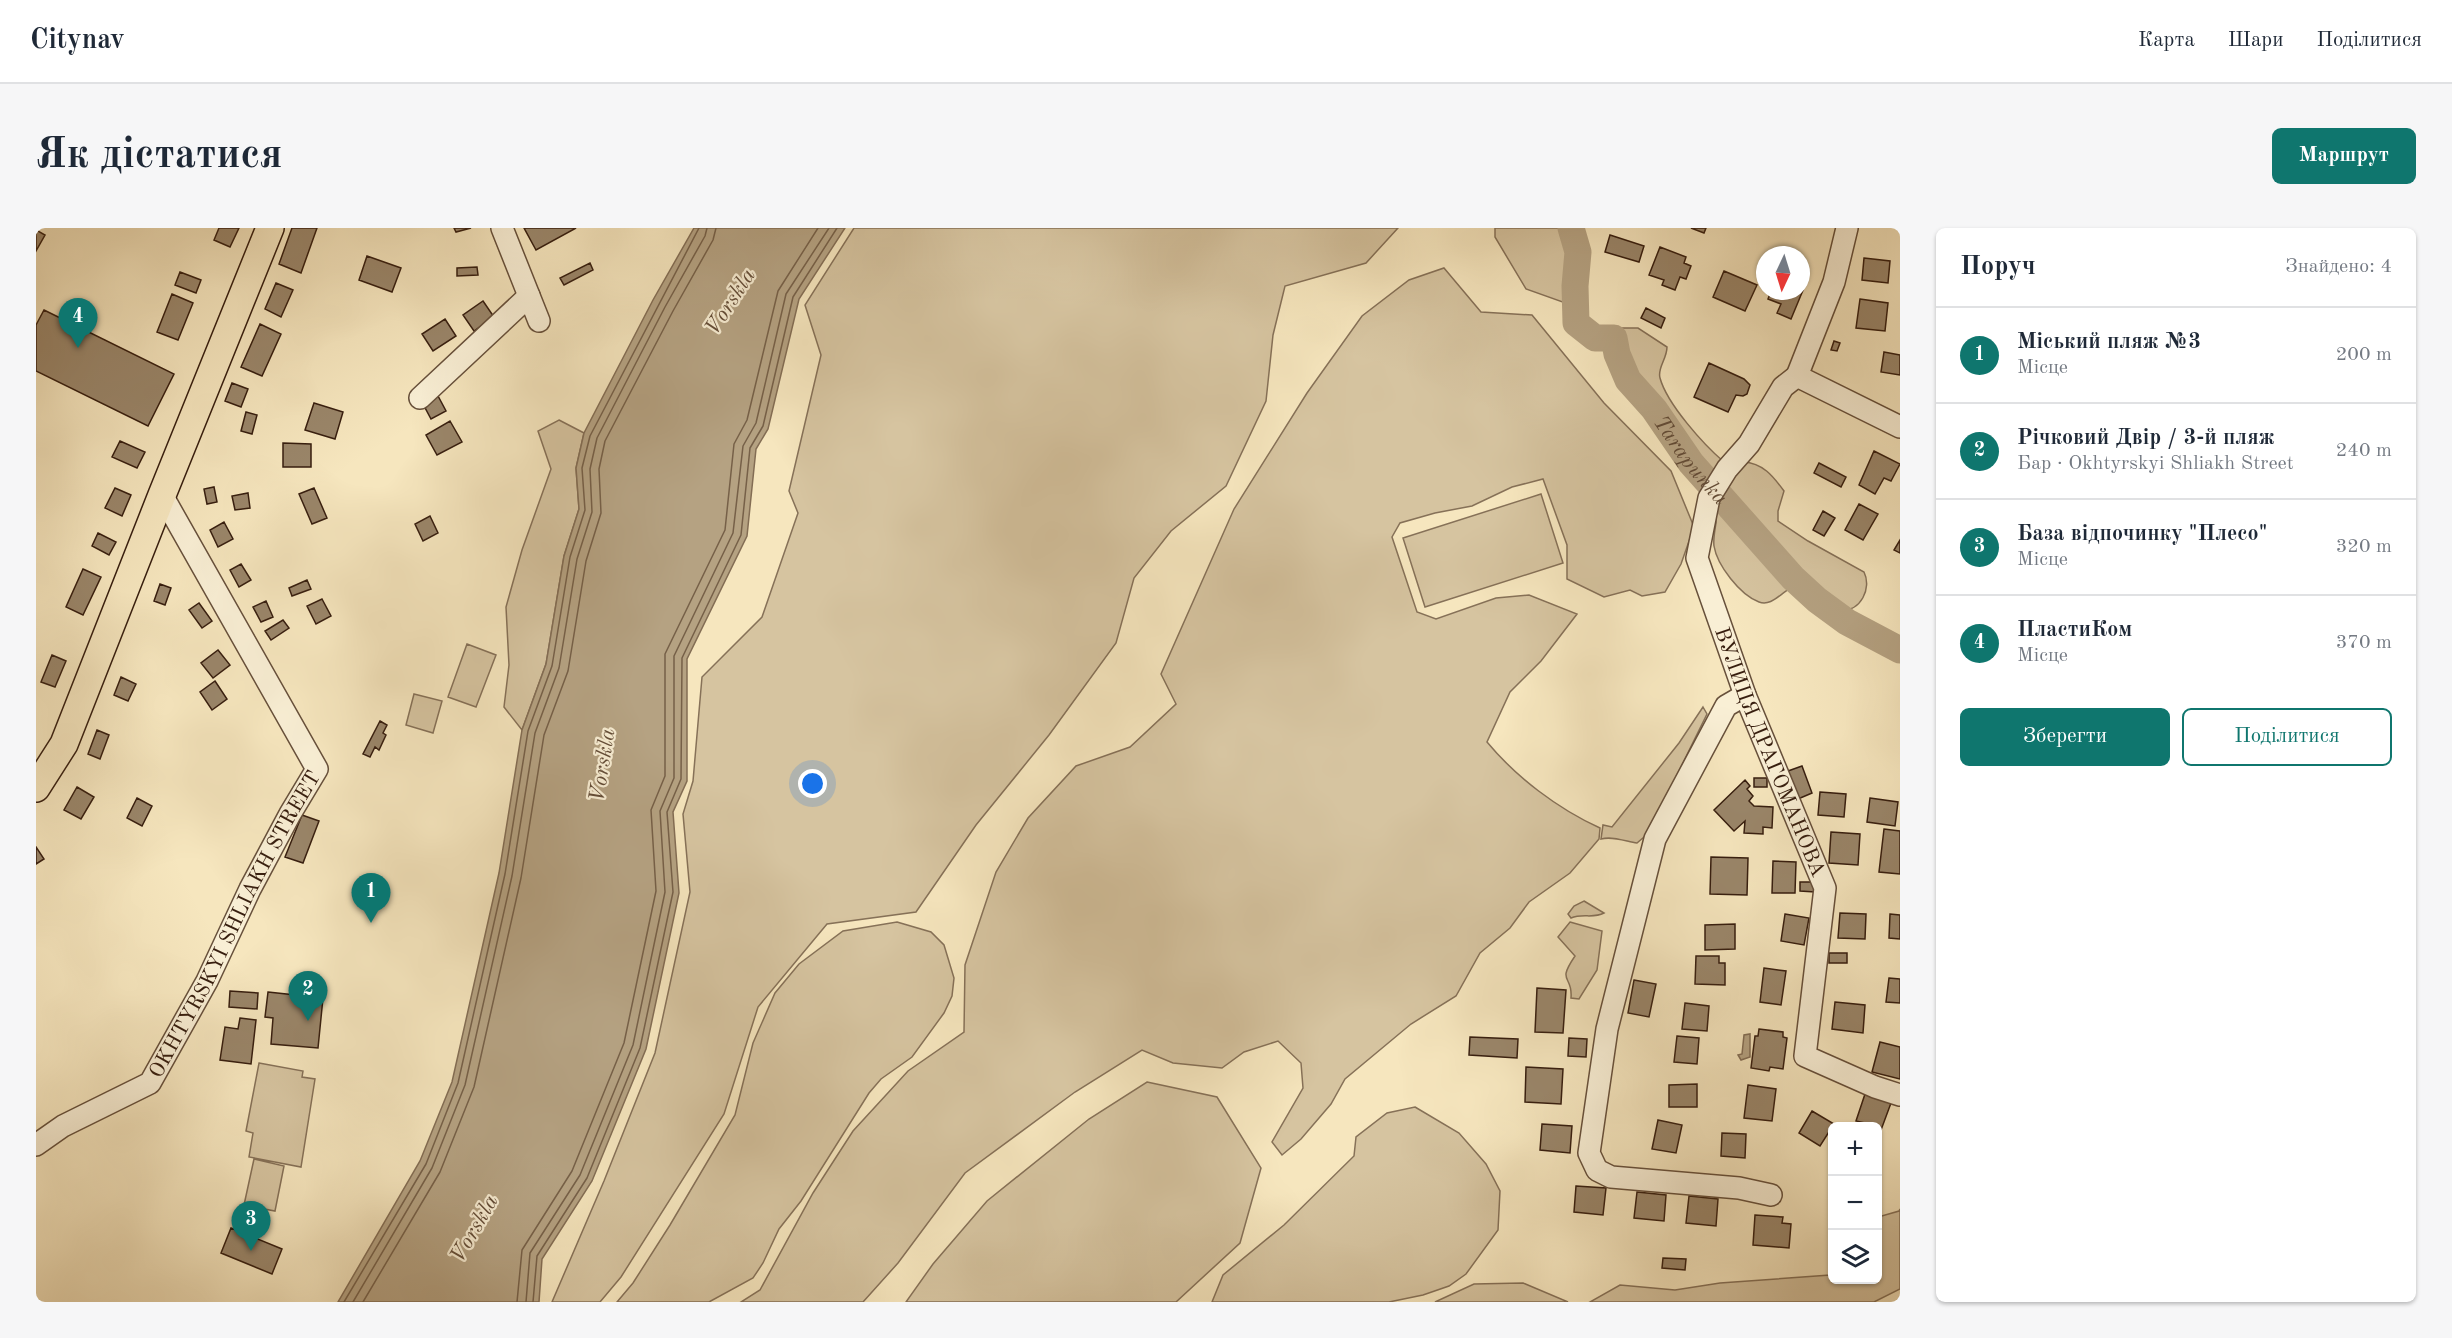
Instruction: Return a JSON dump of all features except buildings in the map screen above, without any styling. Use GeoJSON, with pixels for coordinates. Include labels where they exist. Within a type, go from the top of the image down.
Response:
{"type":"FeatureCollection","features":[{"type":"Feature","properties":{"kind":"main road"},"geometry":{"type":"LineString","coordinates":[[36,788],[64,744],[270,228]]}},
{"type":"Feature","properties":{"kind":"street"},"geometry":{"type":"LineString","coordinates":[[502,228],[539,321]]}},
{"type":"Feature","properties":{"kind":"street"},"geometry":{"type":"LineString","coordinates":[[1847,228],[1834,282],[1797,376],[1900,427]]}},
{"type":"Feature","properties":{"kind":"street"},"geometry":{"type":"LineString","coordinates":[[420,398],[529,296]]}},
{"type":"Feature","properties":{"kind":"street","name":"ВУЛИЦЯ ДРАГОМАНОВА"},"geometry":{"type":"LineString","coordinates":[[1797,376],[1783,387],[1749,444],[1727,469],[1709,498],[1697,558],[1745,695],[1825,888],[1805,1056],[1875,1087],[1900,1095]]}},
{"type":"Feature","properties":{"kind":"street","name":"OKHTYRSKYI SHLIAKH STREET"},"geometry":{"type":"LineString","coordinates":[[36,1145],[63,1126],[150,1083],[207,981],[250,889],[290,814],[318,769],[162,495]]}},
{"type":"Feature","properties":{"kind":"street"},"geometry":{"type":"LineString","coordinates":[[1745,695],[1726,706],[1655,839],[1607,1029],[1589,1153],[1597,1170],[1611,1177],[1739,1188],[1771,1195]]}},
{"type":"Feature","properties":{"kind":"shaded area"},"geometry":{"type":"Polygon","coordinates":[[[854,228],[1398,228],[1366,263],[1285,286],[1273,335],[1266,401],[1226,486],[1171,531],[1134,578],[1116,643],[1049,735],[976,825],[916,912],[827,924],[758,1007],[724,1114],[621,1277],[600,1302],[552,1302],[655,1053],[690,892],[683,814],[693,781],[702,677],[762,617],[798,513],[789,491],[821,355],[805,305],[854,228]]]}},
{"type":"Feature","properties":{"kind":"shaded area"},"geometry":{"type":"Polygon","coordinates":[[[1495,228],[1581,228],[1585,310],[1526,289],[1495,237],[1495,228]]]}},
{"type":"Feature","properties":{"kind":"shaded area"},"geometry":{"type":"Polygon","coordinates":[[[1444,268],[1481,312],[1532,315],[1604,403],[1671,471],[1694,527],[1681,564],[1665,592],[1642,596],[1630,590],[1604,597],[1567,579],[1567,545],[1543,479],[1512,487],[1472,506],[1400,523],[1392,537],[1417,612],[1436,619],[1496,598],[1529,595],[1577,614],[1541,661],[1510,692],[1487,742],[1524,780],[1553,802],[1600,828],[1599,839],[1570,873],[1529,902],[1510,928],[1480,953],[1456,996],[1411,1024],[1345,1079],[1331,1104],[1301,1139],[1282,1155],[1272,1142],[1303,1088],[1301,1063],[1278,1041],[1244,1052],[1222,1068],[1173,1063],[1142,1050],[1075,1092],[965,1173],[898,1263],[863,1302],[741,1302],[760,1290],[813,1193],[853,1131],[908,1071],[964,1032],[965,965],[996,872],[1028,818],[1076,766],[1130,747],[1176,704],[1161,674],[1234,509],[1307,393],[1362,316],[1409,280],[1444,268]]]}},
{"type":"Feature","properties":{"kind":"shaded area"},"geometry":{"type":"Polygon","coordinates":[[[1617,328],[1638,328],[1667,347],[1659,374],[1664,388],[1678,412],[1724,462],[1712,483],[1703,482],[1659,435],[1626,387],[1626,360],[1617,335],[1617,328]]]}},
{"type":"Feature","properties":{"kind":"shaded area"},"geometry":{"type":"Polygon","coordinates":[[[559,420],[584,433],[576,468],[579,509],[564,556],[546,664],[522,730],[504,707],[509,665],[506,607],[522,550],[551,469],[538,431],[559,420]]]}},
{"type":"Feature","properties":{"kind":"shaded area"},"geometry":{"type":"Polygon","coordinates":[[[1743,462],[1762,468],[1784,491],[1778,511],[1778,521],[1808,541],[1864,572],[1867,585],[1865,592],[1863,598],[1854,607],[1847,610],[1835,609],[1800,587],[1790,589],[1770,602],[1759,602],[1744,593],[1730,578],[1714,546],[1716,508],[1723,490],[1743,462]]]}},
{"type":"Feature","properties":{"kind":"shaded area"},"geometry":{"type":"Polygon","coordinates":[[[1541,494],[1563,563],[1425,607],[1403,538],[1541,494]]]}},
{"type":"Feature","properties":{"kind":"shaded area"},"geometry":{"type":"Polygon","coordinates":[[[467,644],[496,655],[476,707],[448,697],[467,644]]]}},
{"type":"Feature","properties":{"kind":"shaded area"},"geometry":{"type":"Polygon","coordinates":[[[414,694],[442,701],[433,733],[406,725],[414,694]]]}},
{"type":"Feature","properties":{"kind":"shaded area"},"geometry":{"type":"Polygon","coordinates":[[[1703,707],[1707,714],[1676,777],[1666,807],[1651,831],[1637,843],[1614,838],[1601,839],[1603,825],[1612,827],[1679,743],[1703,707]]]}},
{"type":"Feature","properties":{"kind":"shaded area"},"geometry":{"type":"Polygon","coordinates":[[[1584,901],[1604,913],[1571,918],[1568,914],[1574,906],[1584,901]]]}},
{"type":"Feature","properties":{"kind":"shaded area"},"geometry":{"type":"Polygon","coordinates":[[[897,922],[931,932],[944,945],[954,978],[952,996],[944,1013],[912,1057],[881,1079],[869,1093],[801,1201],[779,1229],[763,1263],[753,1278],[709,1302],[617,1302],[633,1283],[670,1225],[735,1115],[753,1043],[775,993],[799,964],[843,931],[897,922]]]}},
{"type":"Feature","properties":{"kind":"shaded area"},"geometry":{"type":"Polygon","coordinates":[[[1570,922],[1602,931],[1597,970],[1579,999],[1571,998],[1566,975],[1575,956],[1558,937],[1570,922]]]}},
{"type":"Feature","properties":{"kind":"shaded area"},"geometry":{"type":"Polygon","coordinates":[[[259,1063],[303,1071],[302,1077],[315,1079],[301,1167],[249,1157],[253,1133],[246,1131],[259,1063]]]}},
{"type":"Feature","properties":{"kind":"shaded area"},"geometry":{"type":"Polygon","coordinates":[[[1147,1082],[1217,1097],[1261,1168],[1240,1243],[1176,1302],[906,1302],[933,1264],[987,1201],[1089,1119],[1147,1082]]]}},
{"type":"Feature","properties":{"kind":"shaded area"},"geometry":{"type":"Polygon","coordinates":[[[1415,1107],[1459,1133],[1486,1164],[1500,1191],[1498,1230],[1466,1274],[1449,1286],[1423,1295],[1389,1302],[1212,1302],[1223,1275],[1284,1225],[1354,1156],[1356,1137],[1387,1113],[1415,1107]]]}},
{"type":"Feature","properties":{"kind":"shaded area"},"geometry":{"type":"Polygon","coordinates":[[[254,1159],[284,1166],[275,1211],[244,1205],[254,1159]]]}},
{"type":"Feature","properties":{"kind":"shaded area"},"geometry":{"type":"Polygon","coordinates":[[[1900,1209],[1900,1289],[1874,1302],[1590,1302],[1620,1285],[1675,1290],[1720,1283],[1828,1275],[1828,1284],[1882,1284],[1882,1216],[1900,1209]]]}},
{"type":"Feature","properties":{"kind":"shaded area"},"geometry":{"type":"Polygon","coordinates":[[[1523,1283],[1568,1302],[1435,1302],[1474,1284],[1523,1283]]]}},
{"type":"Feature","properties":{"kind":"water","name":"Vorskla"},"geometry":{"type":"Polygon","coordinates":[[[694,228],[845,228],[799,299],[768,429],[756,449],[747,536],[687,659],[687,781],[673,812],[679,893],[646,1049],[592,1181],[542,1259],[539,1302],[338,1302],[420,1161],[452,1082],[499,873],[522,730],[546,664],[564,556],[579,509],[576,468],[584,433],[653,300],[694,228]]]}},
{"type":"Feature","properties":{"kind":"water"},"geometry":{"type":"Polygon","coordinates":[[[1750,1034],[1750,1057],[1741,1060],[1738,1055],[1742,1054],[1744,1035],[1750,1034]]]}},
{"type":"Feature","properties":{"kind":"waterway","name":"Tarapunka"},"geometry":{"type":"LineString","coordinates":[[1571,228],[1578,252],[1575,286],[1576,323],[1595,338],[1614,338],[1617,354],[1628,380],[1654,409],[1691,463],[1793,578],[1817,600],[1847,622],[1900,650]]}},
{"type":"Feature","properties":{"kind":"place","name":"ПластиКом"},"geometry":{"type":"Point","coordinates":[78,348]}},
{"type":"Feature","properties":{"kind":"place","name":"Міський пляж №3"},"geometry":{"type":"Point","coordinates":[371,923]}},
{"type":"Feature","properties":{"kind":"place","name":"Річковий Двір / 3-й пляж"},"geometry":{"type":"Point","coordinates":[308,1021]}},
{"type":"Feature","properties":{"kind":"place","name":"База відпочинку \"Плесо\""},"geometry":{"type":"Point","coordinates":[251,1251]}}]}
